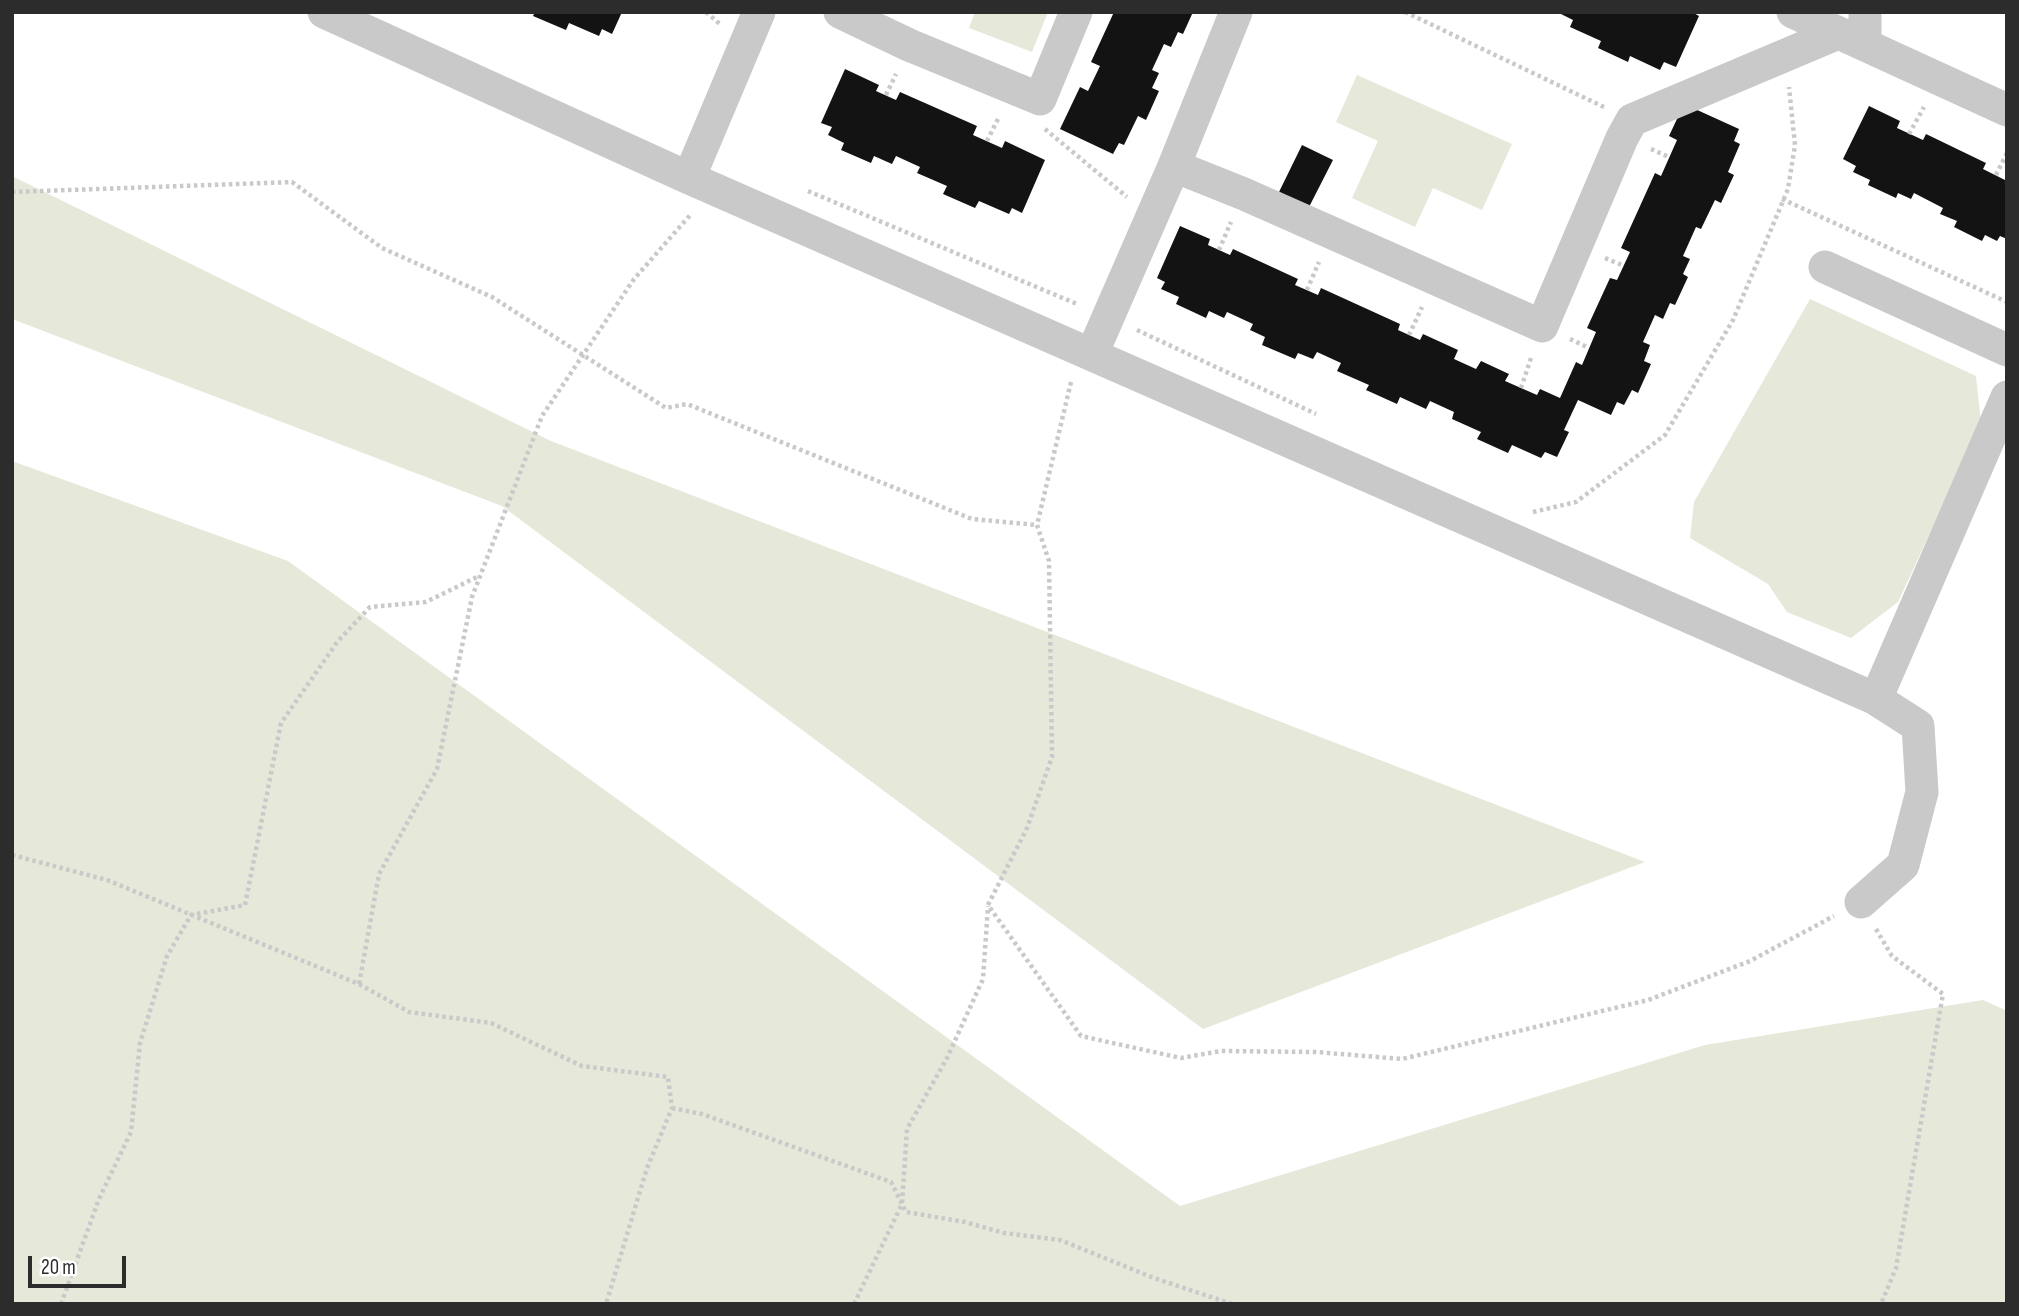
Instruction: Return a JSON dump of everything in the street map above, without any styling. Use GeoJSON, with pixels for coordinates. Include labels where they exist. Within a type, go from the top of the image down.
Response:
{"type":"FeatureCollection","features":[{"type":"Feature","properties":{"kind":"lane"},"geometry":{"type":"LineString","coordinates":[[324,12],[701,183],[1875,699],[1918,726],[1922,792],[1903,865],[1861,902]]}},
{"type":"Feature","properties":{"kind":"lane"},"geometry":{"type":"LineString","coordinates":[[701,183],[759,12]]}},
{"type":"Feature","properties":{"kind":"lane"},"geometry":{"type":"LineString","coordinates":[[840,12],[909,45],[1040,99],[1076,12]]}},
{"type":"Feature","properties":{"kind":"lane"},"geometry":{"type":"LineString","coordinates":[[1086,351],[1108,318],[1174,166],[1236,12]]}},
{"type":"Feature","properties":{"kind":"lane"},"geometry":{"type":"LineString","coordinates":[[1793,12],[2007,110]]}},
{"type":"Feature","properties":{"kind":"lane"},"geometry":{"type":"LineString","coordinates":[[1174,166],[1542,326],[1632,120],[1852,39],[1866,12]]}},
{"type":"Feature","properties":{"kind":"lane"},"geometry":{"type":"LineString","coordinates":[[1825,267],[2007,350]]}},
{"type":"Feature","properties":{"kind":"lane"},"geometry":{"type":"LineString","coordinates":[[1875,699],[2007,397]]}},
{"type":"Feature","properties":{"kind":"path"},"geometry":{"type":"LineString","coordinates":[[1405,12],[1632,120]]}},
{"type":"Feature","properties":{"kind":"path"},"geometry":{"type":"LineString","coordinates":[[1040,99],[1045,132],[1152,217]]}},
{"type":"Feature","properties":{"kind":"path"},"geometry":{"type":"LineString","coordinates":[[1996,175],[2007,153]]}},
{"type":"Feature","properties":{"kind":"path"},"geometry":{"type":"LineString","coordinates":[[12,192],[292,182],[382,248],[492,298],[666,408],[687,404],[972,519],[1037,525]]}},
{"type":"Feature","properties":{"kind":"path"},"geometry":{"type":"LineString","coordinates":[[359,984],[379,874],[437,769],[472,597],[542,416],[701,183]]}},
{"type":"Feature","properties":{"kind":"path"},"geometry":{"type":"LineString","coordinates":[[804,189],[1108,318]]}},
{"type":"Feature","properties":{"kind":"path"},"geometry":{"type":"LineString","coordinates":[[1782,200],[2007,302]]}},
{"type":"Feature","properties":{"kind":"path"},"geometry":{"type":"LineString","coordinates":[[854,1304],[902,1204],[907,1129],[947,1058],[983,979],[988,905],[1027,828],[1052,757],[1049,561],[1037,525],[1086,351]]}},
{"type":"Feature","properties":{"kind":"path"},"geometry":{"type":"LineString","coordinates":[[61,1304],[99,1199],[131,1132],[140,1043],[167,956],[191,915],[245,905],[281,723],[338,640],[370,607],[426,602],[480,575]]}},
{"type":"Feature","properties":{"kind":"path"},"geometry":{"type":"LineString","coordinates":[[12,855],[107,880],[359,984],[409,1012],[491,1023],[582,1066],[668,1077],[672,1108],[647,1168],[606,1304]]}},
{"type":"Feature","properties":{"kind":"path"},"geometry":{"type":"LineString","coordinates":[[988,905],[1081,1036],[1181,1058],[1234,1051],[1315,1052],[1402,1059],[1648,1000],[1750,961],[1861,902],[1892,956],[1943,994],[1896,1268],[1881,1304]]}},
{"type":"Feature","properties":{"kind":"path"},"geometry":{"type":"LineString","coordinates":[[672,1108],[702,1114],[891,1182],[906,1212],[965,1222],[1004,1233],[1060,1240],[1154,1278],[1232,1304]]}},
{"type":"Feature","properties":{"kind":"shaded area"},"geometry":{"type":"Polygon","coordinates":[[[975,12],[1048,12],[1032,52],[969,28],[975,12]]]}},
{"type":"Feature","properties":{"kind":"shaded area"},"geometry":{"type":"Polygon","coordinates":[[[1357,75],[1512,144],[1482,210],[1433,188],[1415,227],[1352,198],[1378,141],[1336,122],[1357,75]]]}},
{"type":"Feature","properties":{"kind":"shaded area"},"geometry":{"type":"Polygon","coordinates":[[[12,176],[551,441],[1645,862],[1203,1029],[502,506],[12,319],[12,176]]]}},
{"type":"Feature","properties":{"kind":"shaded area"},"geometry":{"type":"Polygon","coordinates":[[[1810,299],[1976,376],[1981,423],[1898,602],[1851,638],[1787,612],[1768,584],[1690,538],[1694,502],[1810,299]]]}},
{"type":"Feature","properties":{"kind":"shaded area"},"geometry":{"type":"Polygon","coordinates":[[[12,461],[288,561],[1180,1206],[1705,1045],[1983,1000],[2007,1011],[2007,1304],[12,1304],[12,461]]]}},
{"type":"Feature","properties":{"kind":"building"},"geometry":{"type":"Polygon","coordinates":[[[535,12],[622,12],[612,34],[602,29],[599,36],[569,23],[566,30],[533,16],[535,12]]]}},
{"type":"Feature","properties":{"kind":"building"},"geometry":{"type":"Polygon","coordinates":[[[1114,12],[1193,12],[1183,34],[1178,32],[1171,47],[1164,44],[1152,70],[1159,73],[1152,88],[1159,91],[1146,120],[1138,116],[1124,145],[1119,143],[1113,154],[1060,129],[1080,87],[1088,91],[1100,66],[1091,62],[1114,12]]]}},
{"type":"Feature","properties":{"kind":"building"},"geometry":{"type":"Polygon","coordinates":[[[1557,12],[1692,12],[1699,16],[1676,67],[1664,62],[1660,70],[1630,56],[1628,62],[1598,48],[1601,41],[1570,27],[1573,20],[1557,12]]]}},
{"type":"Feature","properties":{"kind":"building"},"geometry":{"type":"Polygon","coordinates":[[[845,69],[879,85],[876,91],[896,100],[900,92],[977,126],[973,135],[1002,148],[1005,141],[1045,160],[1022,213],[1012,208],[1009,214],[979,201],[975,208],[943,194],[947,186],[917,173],[920,167],[896,156],[892,164],[874,156],[871,163],[841,150],[844,143],[828,135],[832,127],[821,123],[845,69]]]}},
{"type":"Feature","properties":{"kind":"building"},"geometry":{"type":"Polygon","coordinates":[[[1684,104],[1739,129],[1734,141],[1740,144],[1728,172],[1734,175],[1721,203],[1715,200],[1701,229],[1696,227],[1683,256],[1690,259],[1683,274],[1688,277],[1675,305],[1670,303],[1663,319],[1655,315],[1643,342],[1650,345],[1644,361],[1651,364],[1638,393],[1632,390],[1624,405],[1617,402],[1611,415],[1578,400],[1564,430],[1569,432],[1557,457],[1545,452],[1541,458],[1512,445],[1508,453],[1477,439],[1481,432],[1452,419],[1454,412],[1430,401],[1426,409],[1400,397],[1397,404],[1366,390],[1369,385],[1337,371],[1341,363],[1317,352],[1313,359],[1298,353],[1295,359],[1262,345],[1265,337],[1250,330],[1253,324],[1227,312],[1224,318],[1209,311],[1206,318],[1176,304],[1179,297],[1161,289],[1165,282],[1157,278],[1180,226],[1210,239],[1208,245],[1230,255],[1233,249],[1298,279],[1295,285],[1318,295],[1321,288],[1400,324],[1398,330],[1420,340],[1423,334],[1458,350],[1454,359],[1476,369],[1481,361],[1509,374],[1505,381],[1537,395],[1540,389],[1560,398],[1576,362],[1582,365],[1596,332],[1587,328],[1610,278],[1617,280],[1630,252],[1621,248],[1655,173],[1661,176],[1677,140],[1669,136],[1684,104]]]}},
{"type":"Feature","properties":{"kind":"building"},"geometry":{"type":"Polygon","coordinates":[[[1869,106],[1900,121],[1897,128],[1923,140],[1926,134],[1986,163],[1983,169],[2007,181],[2007,239],[2000,236],[1997,241],[1985,235],[1982,241],[1954,227],[1957,221],[1940,214],[1943,208],[1914,193],[1911,199],[1898,193],[1896,198],[1868,185],[1870,180],[1853,172],[1856,166],[1843,159],[1869,106]]]}},
{"type":"Feature","properties":{"kind":"building"},"geometry":{"type":"Polygon","coordinates":[[[1302,145],[1333,160],[1309,207],[1279,192],[1302,145]]]}}]}
